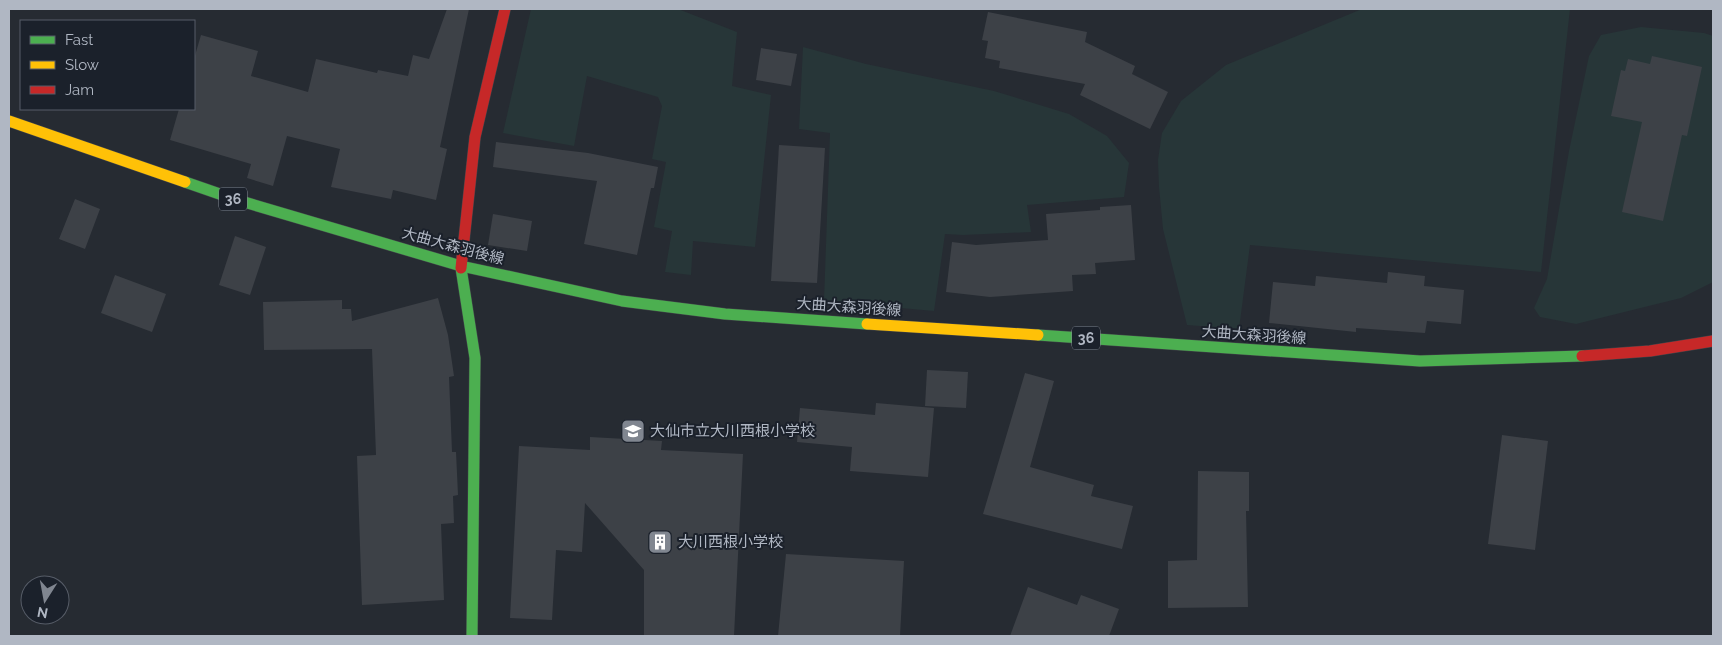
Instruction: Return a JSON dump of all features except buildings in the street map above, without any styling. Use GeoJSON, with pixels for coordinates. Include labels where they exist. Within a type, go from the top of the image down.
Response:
{"type":"FeatureCollection","features":[{"type":"Feature","properties":{"kind":"main road"},"geometry":{"type":"LineString","coordinates":[[472,636],[475,358],[462,266],[475,137],[505,9]]}},
{"type":"Feature","properties":{"kind":"main road","name":"大曲大森羽後線"},"geometry":{"type":"LineString","coordinates":[[9,121],[234,199],[462,266],[622,302],[725,314],[1420,361],[1532,359],[1650,351],[1713,341]]}},
{"type":"Feature","properties":{"kind":"shaded area"},"geometry":{"type":"Polygon","coordinates":[[[531,9],[678,9],[737,32],[732,86],[771,95],[755,247],[693,241],[691,275],[665,272],[672,231],[654,227],[666,162],[652,159],[662,106],[658,97],[587,76],[574,146],[503,133],[531,9]]]}},
{"type":"Feature","properties":{"kind":"shaded area"},"geometry":{"type":"Polygon","coordinates":[[[1362,9],[1570,9],[1541,272],[1250,245],[1239,329],[1187,325],[1163,229],[1158,160],[1162,133],[1181,101],[1226,65],[1362,9]]]}},
{"type":"Feature","properties":{"kind":"shaded area"},"geometry":{"type":"Polygon","coordinates":[[[1641,27],[1704,33],[1713,36],[1713,282],[1681,298],[1576,324],[1540,317],[1534,308],[1547,279],[1569,151],[1589,56],[1601,35],[1641,27]]]}},
{"type":"Feature","properties":{"kind":"shaded area"},"geometry":{"type":"Polygon","coordinates":[[[803,47],[866,64],[994,91],[1069,114],[1107,136],[1129,163],[1124,197],[1027,205],[1031,232],[945,234],[934,311],[824,301],[830,133],[799,129],[803,47]]]}},
{"type":"Feature","properties":{"kind":"traffic: fast"},"geometry":{"type":"LineString","coordinates":[[185,182],[234,199],[461,266],[622,301],[725,314],[867,324]]}},
{"type":"Feature","properties":{"kind":"traffic: fast"},"geometry":{"type":"LineString","coordinates":[[461,268],[475,358],[472,636]]}},
{"type":"Feature","properties":{"kind":"traffic: fast"},"geometry":{"type":"LineString","coordinates":[[1038,335],[1420,361],[1582,356]]}},
{"type":"Feature","properties":{"kind":"traffic: slow"},"geometry":{"type":"LineString","coordinates":[[9,121],[185,182]]}},
{"type":"Feature","properties":{"kind":"traffic: slow"},"geometry":{"type":"LineString","coordinates":[[867,324],[1038,335]]}},
{"type":"Feature","properties":{"kind":"traffic: jam"},"geometry":{"type":"LineString","coordinates":[[461,268],[475,137],[505,9]]}},
{"type":"Feature","properties":{"kind":"traffic: jam"},"geometry":{"type":"LineString","coordinates":[[1582,356],[1650,351],[1713,341]]}},
{"type":"Feature","properties":{"kind":"place","name":"大仙市立大川西根小学校"},"geometry":{"type":"Point","coordinates":[633,431]}},
{"type":"Feature","properties":{"kind":"place","name":"大川西根小学校"},"geometry":{"type":"Point","coordinates":[660,542]}}]}
